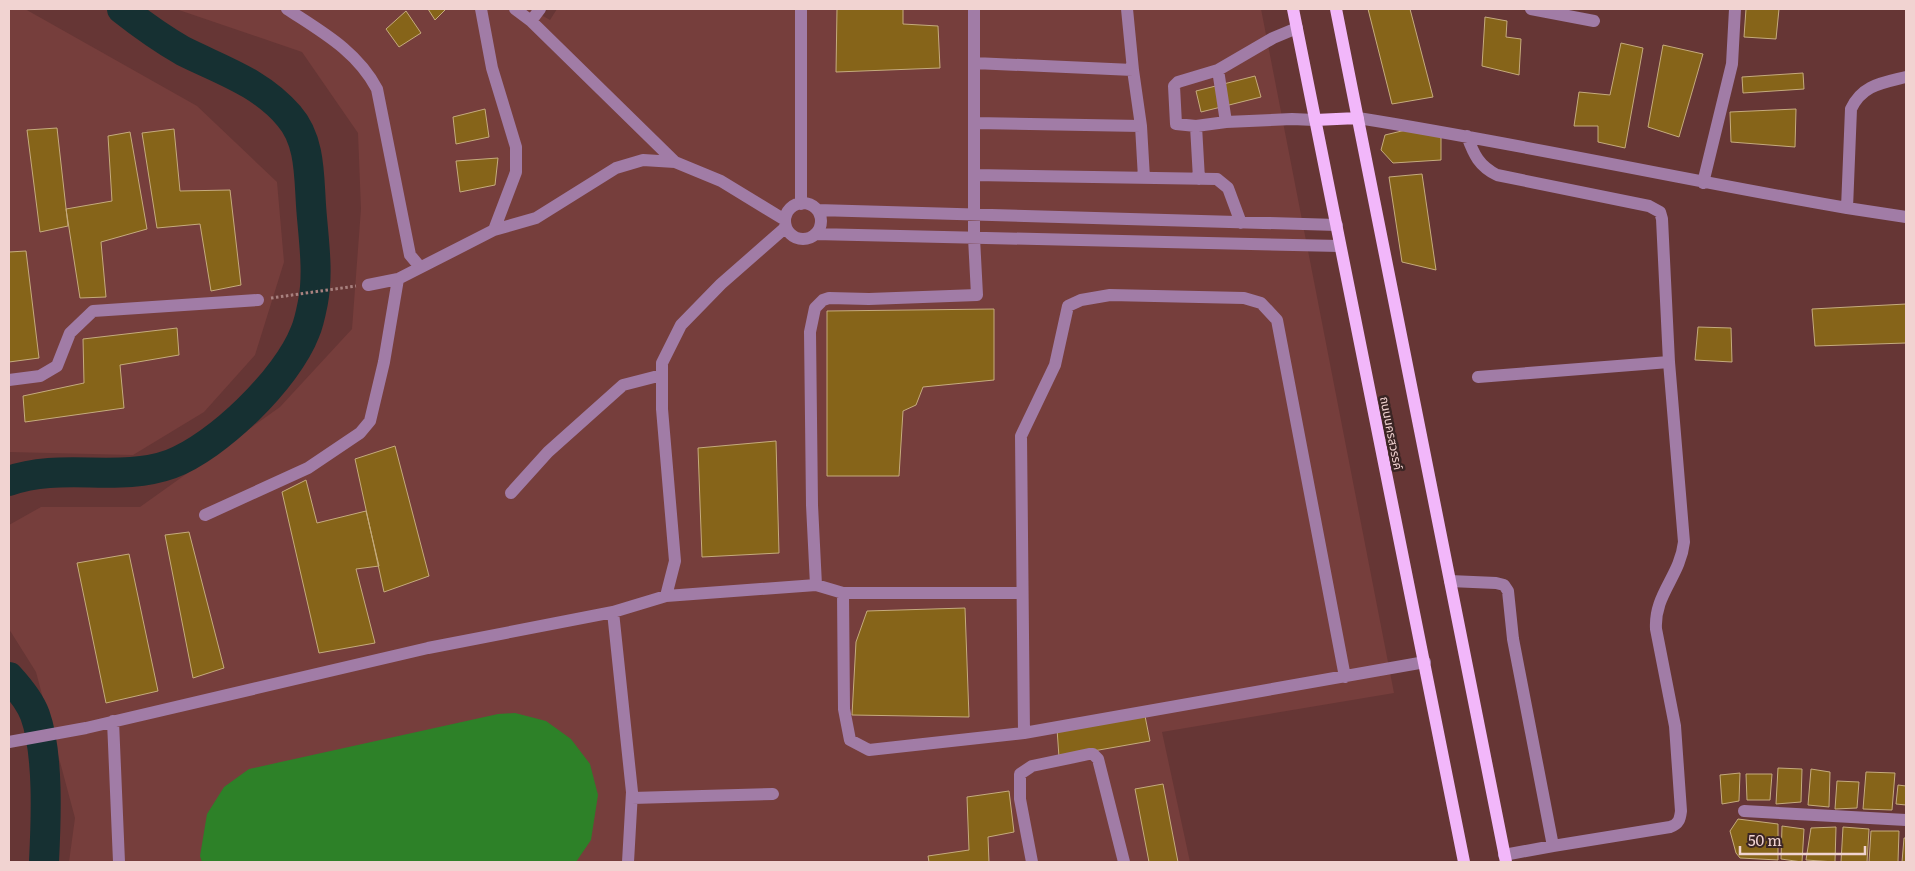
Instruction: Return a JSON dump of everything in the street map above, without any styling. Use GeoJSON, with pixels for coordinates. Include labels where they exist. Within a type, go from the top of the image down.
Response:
{"type":"FeatureCollection","features":[{"type":"Feature","properties":{"kind":"main road","name":"ถนนนครสวรรค์"},"geometry":{"type":"LineString","coordinates":[[1294,9],[1464,862]]}},
{"type":"Feature","properties":{"kind":"main road"},"geometry":{"type":"LineString","coordinates":[[1336,9],[1505,859]]}},
{"type":"Feature","properties":{"kind":"main road"},"geometry":{"type":"LineString","coordinates":[[1315,120],[1358,118]]}},
{"type":"Feature","properties":{"kind":"street"},"geometry":{"type":"LineString","coordinates":[[287,9],[343,46],[369,73],[378,89],[410,255],[420,267]]}},
{"type":"Feature","properties":{"kind":"street"},"geometry":{"type":"LineString","coordinates":[[481,9],[492,68],[516,147],[516,172],[494,230]]}},
{"type":"Feature","properties":{"kind":"street"},"geometry":{"type":"LineString","coordinates":[[515,9],[532,21],[675,162]]}},
{"type":"Feature","properties":{"kind":"street"},"geometry":{"type":"LineString","coordinates":[[532,21],[540,9]]}},
{"type":"Feature","properties":{"kind":"street"},"geometry":{"type":"LineString","coordinates":[[801,9],[801,204]]}},
{"type":"Feature","properties":{"kind":"street"},"geometry":{"type":"LineString","coordinates":[[816,585],[812,505],[810,332],[815,308],[823,300],[829,298],[870,299],[976,294],[974,238],[974,9]]}},
{"type":"Feature","properties":{"kind":"street"},"geometry":{"type":"LineString","coordinates":[[1127,9],[1141,126],[1144,178]]}},
{"type":"Feature","properties":{"kind":"street"},"geometry":{"type":"LineString","coordinates":[[1531,9],[1594,21]]}},
{"type":"Feature","properties":{"kind":"street"},"geometry":{"type":"LineString","coordinates":[[1703,183],[1732,64],[1735,9]]}},
{"type":"Feature","properties":{"kind":"street"},"geometry":{"type":"LineString","coordinates":[[1297,28],[1266,42],[1218,70],[1175,84],[1173,92],[1176,124],[1196,126],[1292,118],[1315,120]]}},
{"type":"Feature","properties":{"kind":"street"},"geometry":{"type":"LineString","coordinates":[[974,63],[1134,70]]}},
{"type":"Feature","properties":{"kind":"street"},"geometry":{"type":"LineString","coordinates":[[1218,70],[1226,122]]}},
{"type":"Feature","properties":{"kind":"street"},"geometry":{"type":"LineString","coordinates":[[1847,208],[1849,141],[1854,105],[1860,93],[1884,82],[1906,77]]}},
{"type":"Feature","properties":{"kind":"street"},"geometry":{"type":"LineString","coordinates":[[1358,118],[1467,136],[1703,183],[1906,217]]}},
{"type":"Feature","properties":{"kind":"street"},"geometry":{"type":"LineString","coordinates":[[974,122],[1141,126]]}},
{"type":"Feature","properties":{"kind":"street"},"geometry":{"type":"LineString","coordinates":[[1196,126],[1199,179]]}},
{"type":"Feature","properties":{"kind":"street"},"geometry":{"type":"LineString","coordinates":[[1467,136],[1474,157],[1481,166],[1497,175],[1649,206],[1660,212],[1663,228],[1669,362],[1684,542],[1680,562],[1660,600],[1655,615],[1675,726],[1680,820],[1676,825],[1670,827],[1553,846],[1505,859]]}},
{"type":"Feature","properties":{"kind":"street"},"geometry":{"type":"LineString","coordinates":[[368,285],[398,279],[494,230],[536,218],[616,168],[643,160],[675,162],[720,181],[786,224],[798,238],[804,239],[815,234],[1340,246]]}},
{"type":"Feature","properties":{"kind":"street"},"geometry":{"type":"LineString","coordinates":[[974,175],[1217,179],[1225,184],[1241,223]]}},
{"type":"Feature","properties":{"kind":"street"},"geometry":{"type":"LineString","coordinates":[[666,596],[675,561],[662,409],[662,363],[681,325],[721,284],[786,224],[790,209],[801,204],[813,206],[817,210],[821,225],[815,234]]}},
{"type":"Feature","properties":{"kind":"street"},"geometry":{"type":"LineString","coordinates":[[817,210],[1337,225]]}},
{"type":"Feature","properties":{"kind":"street"},"geometry":{"type":"LineString","coordinates":[[206,515],[308,468],[360,433],[370,421],[384,362],[398,279]]}},
{"type":"Feature","properties":{"kind":"street"},"geometry":{"type":"LineString","coordinates":[[1024,733],[1021,593],[1021,436],[1055,365],[1068,306],[1081,300],[1110,295],[1244,298],[1261,302],[1277,320],[1345,677]]}},
{"type":"Feature","properties":{"kind":"street"},"geometry":{"type":"LineString","coordinates":[[9,380],[40,376],[57,366],[70,333],[93,311],[258,300]]}},
{"type":"Feature","properties":{"kind":"street"},"geometry":{"type":"LineString","coordinates":[[1478,377],[1669,362]]}},
{"type":"Feature","properties":{"kind":"street"},"geometry":{"type":"LineString","coordinates":[[511,493],[548,452],[623,385],[662,375]]}},
{"type":"Feature","properties":{"kind":"street"},"geometry":{"type":"LineString","coordinates":[[1450,581],[1496,583],[1507,588],[1513,639],[1553,846]]}},
{"type":"Feature","properties":{"kind":"street"},"geometry":{"type":"LineString","coordinates":[[9,742],[86,728],[428,648],[613,612],[666,596],[816,585],[843,593],[1021,593]]}},
{"type":"Feature","properties":{"kind":"street"},"geometry":{"type":"LineString","coordinates":[[843,593],[844,710],[850,740],[869,750],[1024,733],[1425,662]]}},
{"type":"Feature","properties":{"kind":"street"},"geometry":{"type":"LineString","coordinates":[[613,612],[632,798],[628,862]]}},
{"type":"Feature","properties":{"kind":"street"},"geometry":{"type":"LineString","coordinates":[[112,722],[119,862]]}},
{"type":"Feature","properties":{"kind":"street"},"geometry":{"type":"LineString","coordinates":[[1032,862],[1020,799],[1020,774],[1032,766],[1089,754],[1098,758],[1124,862]]}},
{"type":"Feature","properties":{"kind":"street"},"geometry":{"type":"LineString","coordinates":[[632,798],[773,794]]}},
{"type":"Feature","properties":{"kind":"street"},"geometry":{"type":"LineString","coordinates":[[1744,811],[1906,820]]}},
{"type":"Feature","properties":{"kind":"path"},"geometry":{"type":"LineString","coordinates":[[258,300],[368,285]]}},
{"type":"Feature","properties":{"kind":"shaded area"},"geometry":{"type":"Polygon","coordinates":[[[9,9],[25,9],[197,106],[277,182],[284,262],[255,355],[204,412],[133,455],[9,452],[9,9]]]}},
{"type":"Feature","properties":{"kind":"shaded area"},"geometry":{"type":"Polygon","coordinates":[[[176,9],[531,9],[550,20],[557,9],[1261,9],[1394,693],[1162,732],[1190,862],[69,862],[75,818],[36,672],[9,629],[9,525],[41,507],[140,507],[280,407],[352,329],[361,209],[358,133],[302,52],[176,9]]]}},
{"type":"Feature","properties":{"kind":"green space"},"geometry":{"type":"Polygon","coordinates":[[[515,713],[546,721],[571,739],[590,764],[598,795],[591,840],[576,862],[202,862],[200,856],[207,814],[224,787],[249,769],[498,714],[515,713]]]}},
{"type":"Feature","properties":{"kind":"building"},"geometry":{"type":"Polygon","coordinates":[[[428,9],[446,9],[435,20],[428,9]]]}},
{"type":"Feature","properties":{"kind":"building"},"geometry":{"type":"Polygon","coordinates":[[[837,9],[903,9],[903,24],[938,26],[940,68],[836,72],[837,9]]]}},
{"type":"Feature","properties":{"kind":"building"},"geometry":{"type":"Polygon","coordinates":[[[1368,9],[1410,9],[1433,97],[1392,104],[1368,9]]]}},
{"type":"Feature","properties":{"kind":"building"},"geometry":{"type":"Polygon","coordinates":[[[1746,9],[1779,9],[1776,39],[1744,37],[1746,9]]]}},
{"type":"Feature","properties":{"kind":"building"},"geometry":{"type":"Polygon","coordinates":[[[406,11],[421,33],[399,47],[386,29],[406,11]]]}},
{"type":"Feature","properties":{"kind":"building"},"geometry":{"type":"Polygon","coordinates":[[[1485,17],[1507,21],[1506,37],[1521,39],[1519,75],[1482,66],[1485,17]]]}},
{"type":"Feature","properties":{"kind":"building"},"geometry":{"type":"Polygon","coordinates":[[[1621,43],[1643,48],[1625,148],[1598,142],[1598,126],[1574,126],[1579,92],[1610,95],[1621,43]]]}},
{"type":"Feature","properties":{"kind":"building"},"geometry":{"type":"Polygon","coordinates":[[[1663,45],[1703,54],[1679,137],[1648,127],[1663,45]]]}},
{"type":"Feature","properties":{"kind":"building"},"geometry":{"type":"Polygon","coordinates":[[[1803,73],[1804,89],[1743,93],[1742,77],[1803,73]]]}},
{"type":"Feature","properties":{"kind":"building"},"geometry":{"type":"Polygon","coordinates":[[[1255,76],[1261,97],[1201,112],[1196,91],[1255,76]]]}},
{"type":"Feature","properties":{"kind":"building"},"geometry":{"type":"Polygon","coordinates":[[[485,109],[489,137],[456,144],[453,117],[485,109]]]}},
{"type":"Feature","properties":{"kind":"building"},"geometry":{"type":"Polygon","coordinates":[[[1796,109],[1795,147],[1731,142],[1730,112],[1796,109]]]}},
{"type":"Feature","properties":{"kind":"building"},"geometry":{"type":"Polygon","coordinates":[[[57,128],[68,226],[40,232],[27,130],[57,128]]]}},
{"type":"Feature","properties":{"kind":"building"},"geometry":{"type":"Polygon","coordinates":[[[174,129],[180,191],[230,190],[241,285],[211,291],[200,224],[157,228],[142,133],[174,129]]]}},
{"type":"Feature","properties":{"kind":"building"},"geometry":{"type":"Polygon","coordinates":[[[1410,129],[1441,137],[1441,160],[1393,163],[1381,150],[1385,135],[1410,129]]]}},
{"type":"Feature","properties":{"kind":"building"},"geometry":{"type":"Polygon","coordinates":[[[130,132],[147,229],[101,242],[106,297],[80,298],[66,209],[112,201],[108,136],[130,132]]]}},
{"type":"Feature","properties":{"kind":"building"},"geometry":{"type":"Polygon","coordinates":[[[498,158],[495,185],[460,192],[456,161],[498,158]]]}},
{"type":"Feature","properties":{"kind":"building"},"geometry":{"type":"Polygon","coordinates":[[[1422,174],[1436,270],[1402,262],[1389,177],[1422,174]]]}},
{"type":"Feature","properties":{"kind":"building"},"geometry":{"type":"Polygon","coordinates":[[[26,251],[39,358],[9,362],[9,252],[26,251]]]}},
{"type":"Feature","properties":{"kind":"building"},"geometry":{"type":"Polygon","coordinates":[[[1906,304],[1906,343],[1815,346],[1812,309],[1906,304]]]}},
{"type":"Feature","properties":{"kind":"building"},"geometry":{"type":"Polygon","coordinates":[[[994,309],[994,380],[923,387],[916,405],[903,411],[899,476],[827,476],[827,311],[994,309]]]}},
{"type":"Feature","properties":{"kind":"building"},"geometry":{"type":"Polygon","coordinates":[[[1698,327],[1731,328],[1732,362],[1695,360],[1698,327]]]}},
{"type":"Feature","properties":{"kind":"building"},"geometry":{"type":"Polygon","coordinates":[[[177,328],[179,355],[120,365],[124,408],[25,422],[23,396],[84,383],[83,339],[177,328]]]}},
{"type":"Feature","properties":{"kind":"building"},"geometry":{"type":"Polygon","coordinates":[[[776,441],[779,553],[702,557],[698,448],[776,441]]]}},
{"type":"Feature","properties":{"kind":"building"},"geometry":{"type":"Polygon","coordinates":[[[395,446],[429,576],[384,592],[355,459],[395,446]]]}},
{"type":"Feature","properties":{"kind":"building"},"geometry":{"type":"Polygon","coordinates":[[[306,480],[317,523],[366,511],[379,566],[356,569],[375,643],[319,653],[282,492],[306,480]]]}},
{"type":"Feature","properties":{"kind":"building"},"geometry":{"type":"Polygon","coordinates":[[[189,532],[224,668],[193,678],[165,535],[189,532]]]}},
{"type":"Feature","properties":{"kind":"building"},"geometry":{"type":"Polygon","coordinates":[[[129,554],[158,691],[106,703],[77,563],[129,554]]]}},
{"type":"Feature","properties":{"kind":"building"},"geometry":{"type":"Polygon","coordinates":[[[965,608],[969,717],[852,715],[856,642],[867,611],[965,608]]]}},
{"type":"Feature","properties":{"kind":"building"},"geometry":{"type":"Polygon","coordinates":[[[1145,716],[1150,741],[1059,757],[1057,729],[1145,716]]]}},
{"type":"Feature","properties":{"kind":"building"},"geometry":{"type":"Polygon","coordinates":[[[1778,768],[1802,769],[1801,802],[1776,804],[1778,768]]]}},
{"type":"Feature","properties":{"kind":"building"},"geometry":{"type":"Polygon","coordinates":[[[1811,769],[1830,772],[1829,807],[1808,805],[1811,769]]]}},
{"type":"Feature","properties":{"kind":"building"},"geometry":{"type":"Polygon","coordinates":[[[1866,772],[1895,773],[1892,810],[1863,809],[1866,772]]]}},
{"type":"Feature","properties":{"kind":"building"},"geometry":{"type":"Polygon","coordinates":[[[1740,773],[1739,801],[1722,804],[1720,775],[1740,773]]]}},
{"type":"Feature","properties":{"kind":"building"},"geometry":{"type":"Polygon","coordinates":[[[1746,774],[1772,774],[1770,800],[1747,800],[1746,774]]]}},
{"type":"Feature","properties":{"kind":"building"},"geometry":{"type":"Polygon","coordinates":[[[1837,781],[1859,782],[1857,808],[1835,809],[1837,781]]]}},
{"type":"Feature","properties":{"kind":"building"},"geometry":{"type":"Polygon","coordinates":[[[1163,784],[1178,862],[1149,862],[1135,789],[1163,784]]]}},
{"type":"Feature","properties":{"kind":"building"},"geometry":{"type":"Polygon","coordinates":[[[1898,785],[1906,786],[1906,805],[1896,804],[1898,785]]]}},
{"type":"Feature","properties":{"kind":"building"},"geometry":{"type":"Polygon","coordinates":[[[1009,791],[1014,832],[988,837],[989,862],[929,862],[928,856],[969,850],[967,797],[1009,791]]]}},
{"type":"Feature","properties":{"kind":"building"},"geometry":{"type":"Polygon","coordinates":[[[1738,819],[1778,824],[1778,860],[1740,858],[1736,853],[1730,831],[1738,819]]]}},
{"type":"Feature","properties":{"kind":"building"},"geometry":{"type":"Polygon","coordinates":[[[1782,826],[1804,829],[1802,862],[1781,859],[1782,826]]]}},
{"type":"Feature","properties":{"kind":"building"},"geometry":{"type":"Polygon","coordinates":[[[1836,827],[1835,862],[1806,860],[1811,828],[1836,827]]]}},
{"type":"Feature","properties":{"kind":"building"},"geometry":{"type":"Polygon","coordinates":[[[1843,827],[1869,829],[1867,862],[1841,862],[1843,827]]]}},
{"type":"Feature","properties":{"kind":"building"},"geometry":{"type":"Polygon","coordinates":[[[1871,831],[1899,831],[1898,862],[1869,862],[1871,831]]]}},
{"type":"Feature","properties":{"kind":"building"},"geometry":{"type":"Polygon","coordinates":[[[1904,838],[1906,838],[1906,862],[1902,862],[1904,838]]]}},
{"type":"Feature","properties":{"kind":"waterway"},"geometry":{"type":"LineString","coordinates":[[9,481],[49,473],[131,472],[171,464],[189,455],[209,443],[229,427],[267,390],[296,350],[310,317],[316,278],[309,170],[305,147],[296,125],[278,104],[266,94],[226,71],[183,51],[122,9]]}},
{"type":"Feature","properties":{"kind":"waterway"},"geometry":{"type":"LineString","coordinates":[[9,677],[20,690],[35,715],[43,749],[46,788],[44,862]]}}]}
